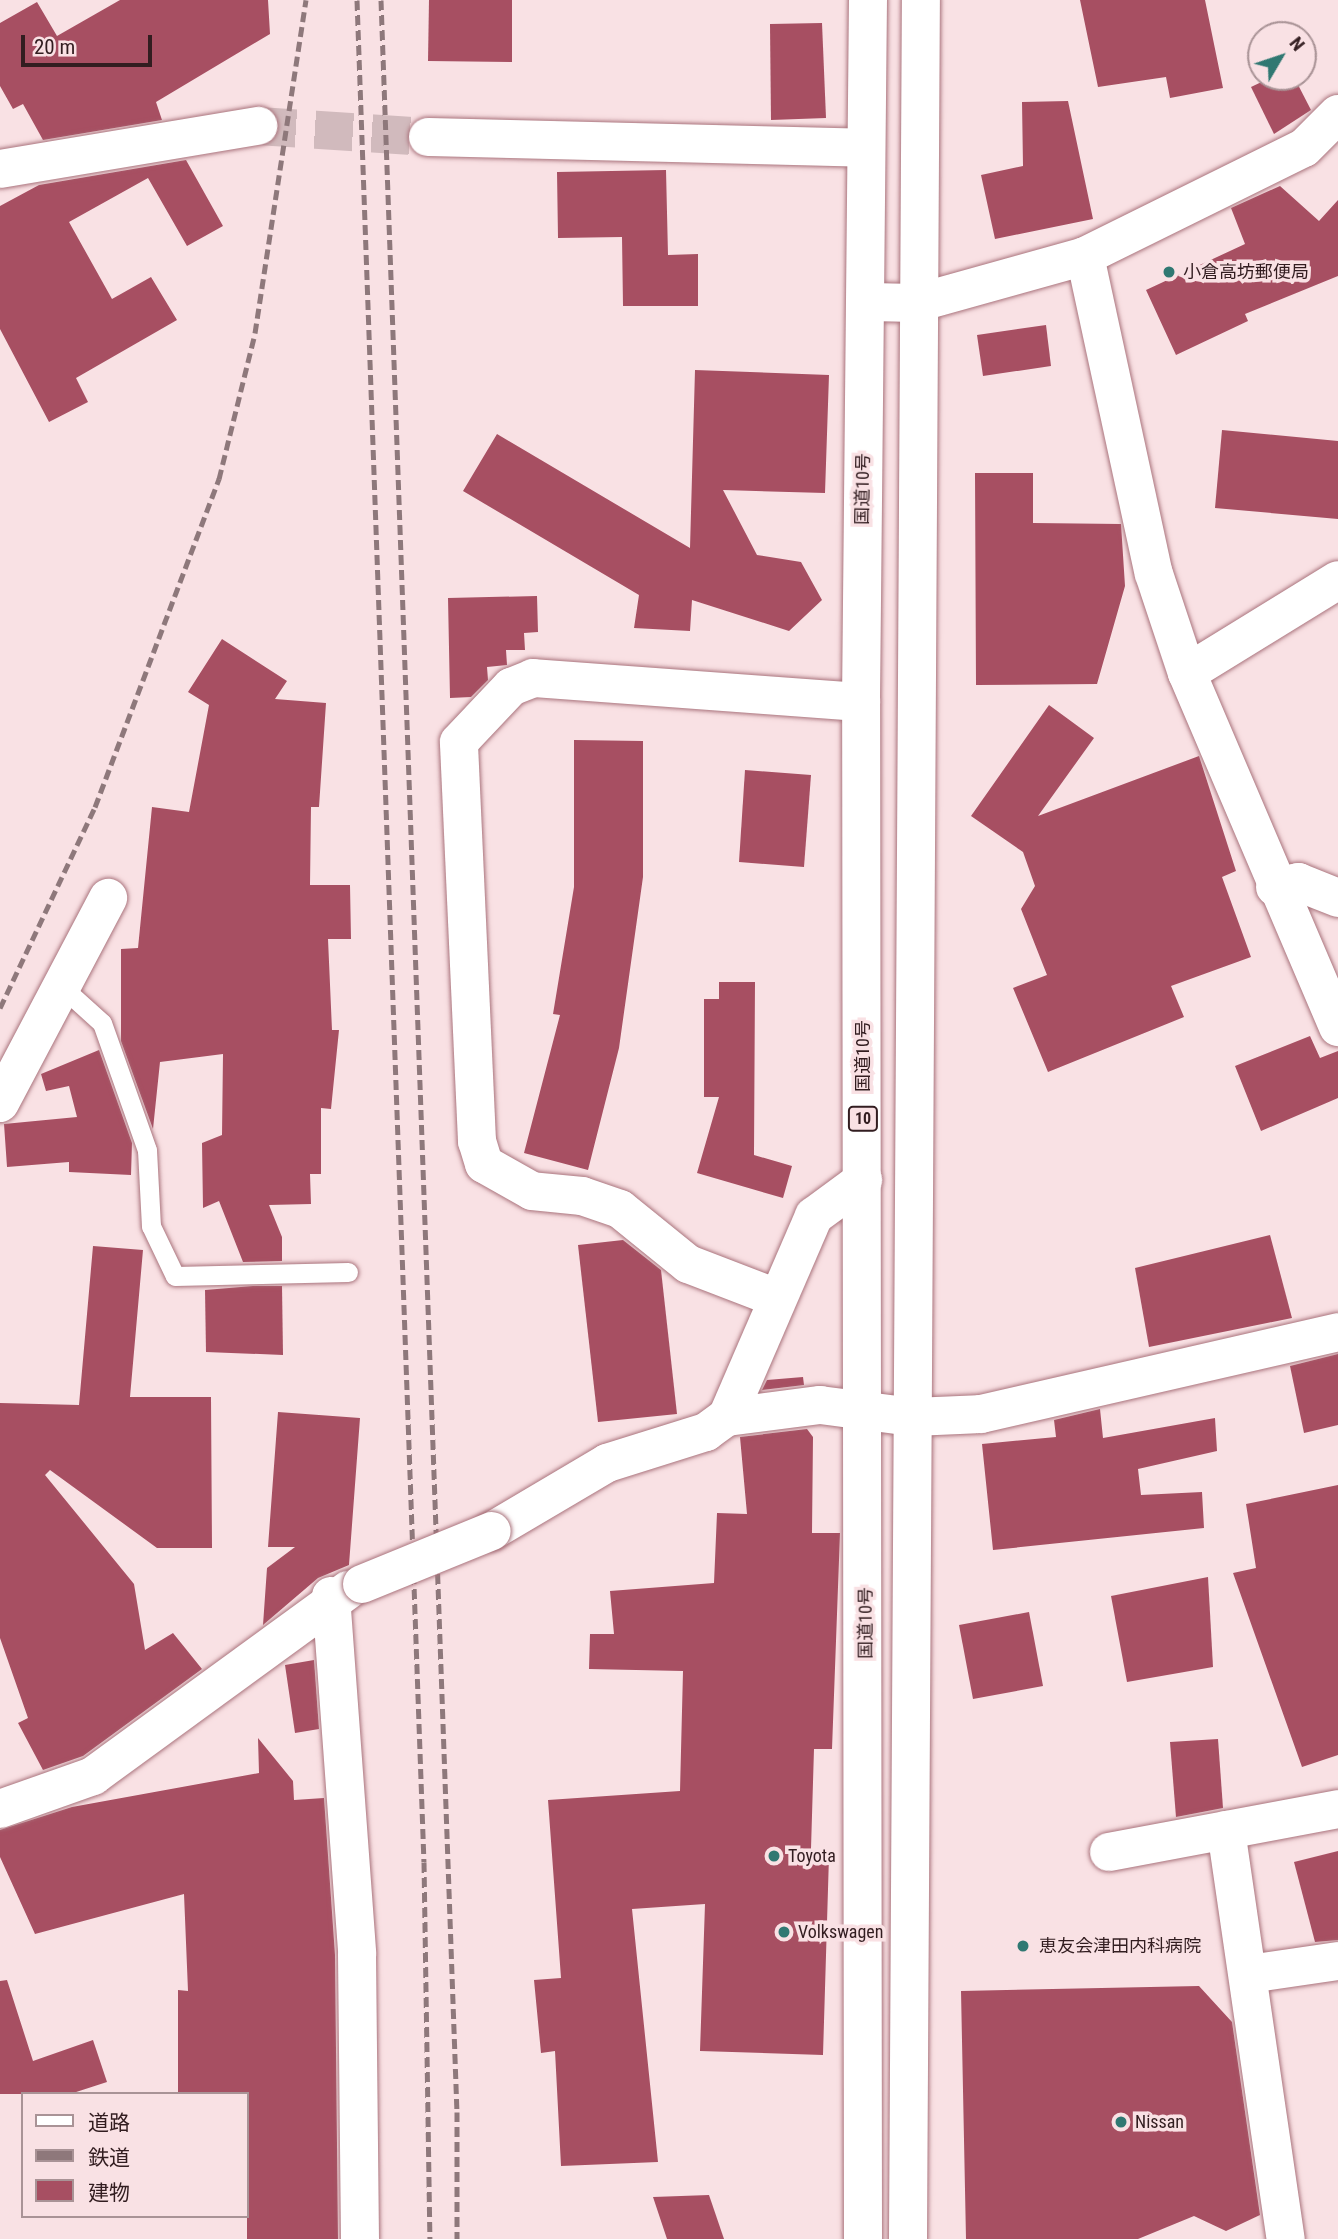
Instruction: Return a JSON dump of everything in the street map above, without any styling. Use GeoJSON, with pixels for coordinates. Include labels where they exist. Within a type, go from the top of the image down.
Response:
{"type":"FeatureCollection","features":[{"type":"Feature","properties":{"kind":"main road","name":"国道10号"},"geometry":{"type":"LineString","coordinates":[[863,2239],[865,1411],[861,702],[869,302],[866,148],[869,0]]}},
{"type":"Feature","properties":{"kind":"main road"},"geometry":{"type":"LineString","coordinates":[[908,2239],[920,0]]}},
{"type":"Feature","properties":{"kind":"main road"},"geometry":{"type":"LineString","coordinates":[[869,302],[917,303],[1085,256],[1304,148],[1338,114]]}},
{"type":"Feature","properties":{"kind":"main road"},"geometry":{"type":"LineString","coordinates":[[0,169],[258,126]]}},
{"type":"Feature","properties":{"kind":"main road"},"geometry":{"type":"LineString","coordinates":[[428,137],[866,148]]}},
{"type":"Feature","properties":{"kind":"main road"},"geometry":{"type":"LineString","coordinates":[[1085,256],[1153,574],[1187,673],[1275,887],[1338,1027]]}},
{"type":"Feature","properties":{"kind":"main road"},"geometry":{"type":"LineString","coordinates":[[1187,673],[1338,580]]}},
{"type":"Feature","properties":{"kind":"main road"},"geometry":{"type":"LineString","coordinates":[[774,1297],[688,1264],[620,1209],[582,1196],[532,1191],[484,1164],[477,1141],[458,742],[511,687],[533,678],[861,702]]}},
{"type":"Feature","properties":{"kind":"main road"},"geometry":{"type":"LineString","coordinates":[[1275,887],[1298,881],[1338,898]]}},
{"type":"Feature","properties":{"kind":"main road"},"geometry":{"type":"LineString","coordinates":[[0,1103],[108,898]]}},
{"type":"Feature","properties":{"kind":"main road"},"geometry":{"type":"LineString","coordinates":[[727,1417],[774,1297],[814,1216],[863,1180]]}},
{"type":"Feature","properties":{"kind":"main road"},"geometry":{"type":"LineString","coordinates":[[0,1809],[93,1776],[184,1714],[347,1590],[492,1531],[607,1463],[706,1432],[727,1417],[820,1405],[913,1417],[981,1413],[1338,1332]]}},
{"type":"Feature","properties":{"kind":"main road"},"geometry":{"type":"LineString","coordinates":[[347,1590],[357,1954],[360,2239]]}},
{"type":"Feature","properties":{"kind":"main road"},"geometry":{"type":"LineString","coordinates":[[1109,1852],[1338,1809]]}},
{"type":"Feature","properties":{"kind":"main road"},"geometry":{"type":"LineString","coordinates":[[1226,1830],[1286,2239]]}},
{"type":"Feature","properties":{"kind":"main road"},"geometry":{"type":"LineString","coordinates":[[1249,1974],[1338,1961]]}},
{"type":"Feature","properties":{"kind":"lane"},"geometry":{"type":"LineString","coordinates":[[61,986],[102,1023],[147,1150],[152,1226],[175,1276],[348,1272]]}},
{"type":"Feature","properties":{"kind":"building"},"geometry":{"type":"Polygon","coordinates":[[[120,0],[268,0],[270,34],[156,102],[162,120],[43,140],[23,104],[13,109],[0,86],[0,23],[37,2],[57,36],[120,0]]]}},
{"type":"Feature","properties":{"kind":"building"},"geometry":{"type":"Polygon","coordinates":[[[429,0],[512,0],[512,62],[428,61],[429,0]]]}},
{"type":"Feature","properties":{"kind":"building"},"geometry":{"type":"Polygon","coordinates":[[[1080,0],[1205,0],[1223,88],[1170,98],[1166,77],[1098,87],[1080,0]]]}},
{"type":"Feature","properties":{"kind":"building"},"geometry":{"type":"Polygon","coordinates":[[[822,23],[826,118],[771,120],[770,24],[822,23]]]}},
{"type":"Feature","properties":{"kind":"building"},"geometry":{"type":"Polygon","coordinates":[[[1253,91],[1301,91],[1311,110],[1274,134],[1253,91]]]}},
{"type":"Feature","properties":{"kind":"building"},"geometry":{"type":"Polygon","coordinates":[[[1068,101],[1093,219],[995,239],[981,175],[1023,166],[1022,102],[1068,101]]]}},
{"type":"Feature","properties":{"kind":"building"},"geometry":{"type":"Polygon","coordinates":[[[186,160],[223,226],[187,246],[148,178],[69,222],[112,299],[151,277],[177,320],[76,378],[88,402],[49,422],[0,329],[0,206],[39,185],[186,160]]]}},
{"type":"Feature","properties":{"kind":"building"},"geometry":{"type":"Polygon","coordinates":[[[666,170],[668,255],[698,254],[698,306],[623,306],[622,237],[558,238],[557,172],[666,170]]]}},
{"type":"Feature","properties":{"kind":"building"},"geometry":{"type":"Polygon","coordinates":[[[1280,186],[1319,221],[1338,200],[1338,276],[1245,314],[1248,321],[1176,355],[1146,290],[1245,244],[1231,208],[1280,186]]]}},
{"type":"Feature","properties":{"kind":"building"},"geometry":{"type":"Polygon","coordinates":[[[1046,325],[1051,366],[983,376],[977,335],[1046,325]]]}},
{"type":"Feature","properties":{"kind":"building"},"geometry":{"type":"Polygon","coordinates":[[[695,370],[829,375],[825,493],[723,490],[757,555],[801,562],[822,600],[789,631],[692,600],[690,631],[634,628],[639,595],[463,491],[497,434],[690,548],[695,370]]]}},
{"type":"Feature","properties":{"kind":"building"},"geometry":{"type":"Polygon","coordinates":[[[1222,430],[1338,441],[1338,519],[1215,508],[1222,430]]]}},
{"type":"Feature","properties":{"kind":"building"},"geometry":{"type":"Polygon","coordinates":[[[975,473],[1033,473],[1033,523],[1121,524],[1125,586],[1097,684],[976,685],[975,473]]]}},
{"type":"Feature","properties":{"kind":"building"},"geometry":{"type":"Polygon","coordinates":[[[537,596],[538,632],[524,633],[525,650],[506,650],[507,665],[487,667],[488,680],[471,697],[450,698],[448,598],[537,596]]]}},
{"type":"Feature","properties":{"kind":"building"},"geometry":{"type":"Polygon","coordinates":[[[222,639],[287,681],[275,699],[326,703],[319,807],[311,807],[310,885],[350,885],[351,939],[328,939],[332,1030],[339,1030],[331,1109],[321,1108],[321,1174],[310,1174],[311,1204],[269,1205],[282,1237],[282,1261],[243,1262],[219,1201],[203,1208],[202,1143],[222,1135],[223,1054],[160,1062],[153,1129],[121,1041],[121,949],[138,948],[152,807],[189,812],[209,705],[188,692],[222,639]]]}},
{"type":"Feature","properties":{"kind":"building"},"geometry":{"type":"Polygon","coordinates":[[[1049,705],[1094,738],[1038,816],[1199,756],[1236,871],[1222,877],[1251,957],[1171,986],[1184,1017],[1048,1072],[1013,988],[1047,975],[1021,909],[1035,886],[1023,852],[971,816],[1049,705]]]}},
{"type":"Feature","properties":{"kind":"building"},"geometry":{"type":"Polygon","coordinates":[[[574,740],[643,741],[643,877],[619,1048],[588,1170],[524,1153],[560,1015],[553,1014],[574,887],[574,740]]]}},
{"type":"Feature","properties":{"kind":"building"},"geometry":{"type":"Polygon","coordinates":[[[745,770],[811,775],[804,867],[739,862],[745,770]]]}},
{"type":"Feature","properties":{"kind":"building"},"geometry":{"type":"Polygon","coordinates":[[[719,982],[755,982],[754,1155],[792,1166],[783,1198],[697,1173],[719,1097],[704,1097],[704,999],[719,999],[719,982]]]}},
{"type":"Feature","properties":{"kind":"building"},"geometry":{"type":"Polygon","coordinates":[[[1310,1036],[1320,1058],[1338,1051],[1338,1098],[1261,1131],[1235,1066],[1310,1036]]]}},
{"type":"Feature","properties":{"kind":"building"},"geometry":{"type":"Polygon","coordinates":[[[99,1050],[132,1143],[131,1175],[69,1172],[69,1162],[7,1167],[4,1124],[77,1117],[69,1086],[46,1091],[41,1074],[99,1050]]]}},
{"type":"Feature","properties":{"kind":"building"},"geometry":{"type":"Polygon","coordinates":[[[1270,1235],[1292,1318],[1149,1347],[1135,1268],[1270,1235]]]}},
{"type":"Feature","properties":{"kind":"building"},"geometry":{"type":"Polygon","coordinates":[[[623,1240],[661,1270],[677,1414],[598,1422],[578,1245],[623,1240]]]}},
{"type":"Feature","properties":{"kind":"building"},"geometry":{"type":"Polygon","coordinates":[[[93,1246],[143,1250],[130,1397],[211,1397],[212,1548],[157,1548],[50,1470],[45,1475],[134,1584],[145,1650],[173,1633],[202,1669],[83,1756],[43,1770],[18,1723],[28,1718],[0,1638],[0,1403],[79,1405],[93,1246]]]}},
{"type":"Feature","properties":{"kind":"building"},"geometry":{"type":"Polygon","coordinates":[[[282,1286],[283,1355],[206,1352],[205,1290],[282,1286]]]}},
{"type":"Feature","properties":{"kind":"building"},"geometry":{"type":"Polygon","coordinates":[[[1338,1354],[1338,1425],[1304,1433],[1290,1366],[1338,1354]]]}},
{"type":"Feature","properties":{"kind":"building"},"geometry":{"type":"Polygon","coordinates":[[[803,1377],[804,1385],[762,1390],[767,1380],[803,1377]]]}},
{"type":"Feature","properties":{"kind":"building"},"geometry":{"type":"Polygon","coordinates":[[[1100,1409],[1103,1438],[1215,1418],[1217,1451],[1138,1469],[1141,1495],[1202,1492],[1204,1528],[993,1550],[982,1444],[1056,1437],[1054,1420],[1100,1409]]]}},
{"type":"Feature","properties":{"kind":"building"},"geometry":{"type":"Polygon","coordinates":[[[278,1412],[360,1418],[349,1565],[318,1578],[263,1625],[267,1568],[295,1547],[268,1547],[278,1412]]]}},
{"type":"Feature","properties":{"kind":"building"},"geometry":{"type":"Polygon","coordinates":[[[807,1429],[813,1437],[812,1533],[840,1533],[832,1749],[814,1749],[811,1849],[829,1856],[823,2055],[700,2051],[705,1904],[632,1909],[658,2162],[561,2166],[555,2051],[541,2053],[534,1980],[561,1978],[548,1800],[680,1791],[683,1671],[589,1669],[590,1634],[614,1634],[610,1591],[714,1583],[717,1513],[747,1514],[740,1437],[807,1429]]]}},
{"type":"Feature","properties":{"kind":"building"},"geometry":{"type":"Polygon","coordinates":[[[1338,1485],[1338,1755],[1302,1767],[1233,1573],[1256,1568],[1246,1504],[1338,1485]]]}},
{"type":"Feature","properties":{"kind":"building"},"geometry":{"type":"Polygon","coordinates":[[[1208,1577],[1213,1667],[1127,1682],[1111,1596],[1208,1577]]]}},
{"type":"Feature","properties":{"kind":"building"},"geometry":{"type":"Polygon","coordinates":[[[1029,1612],[1043,1686],[973,1699],[959,1625],[1029,1612]]]}},
{"type":"Feature","properties":{"kind":"building"},"geometry":{"type":"Polygon","coordinates":[[[314,1660],[319,1729],[295,1733],[285,1665],[314,1660]]]}},
{"type":"Feature","properties":{"kind":"building"},"geometry":{"type":"Polygon","coordinates":[[[258,1738],[293,1781],[294,1800],[324,1798],[335,1955],[338,2239],[247,2239],[248,2092],[178,2092],[178,1990],[188,1991],[184,1894],[35,1934],[0,1857],[0,1830],[72,1807],[259,1773],[258,1738]]]}},
{"type":"Feature","properties":{"kind":"building"},"geometry":{"type":"Polygon","coordinates":[[[1218,1739],[1223,1808],[1176,1817],[1170,1742],[1218,1739]]]}},
{"type":"Feature","properties":{"kind":"building"},"geometry":{"type":"Polygon","coordinates":[[[1338,1851],[1338,1940],[1315,1942],[1294,1862],[1338,1851]]]}},
{"type":"Feature","properties":{"kind":"building"},"geometry":{"type":"Polygon","coordinates":[[[7,1980],[33,2061],[93,2040],[107,2082],[76,2092],[0,2094],[0,1981],[7,1980]]]}},
{"type":"Feature","properties":{"kind":"building"},"geometry":{"type":"Polygon","coordinates":[[[1199,1986],[1232,2022],[1260,2215],[1226,2231],[1194,2216],[1138,2239],[966,2239],[961,1991],[1199,1986]]]}},
{"type":"Feature","properties":{"kind":"building"},"geometry":{"type":"Polygon","coordinates":[[[709,2195],[724,2239],[667,2239],[653,2197],[709,2195]]]}},
{"type":"Feature","properties":{"kind":"tunnel"},"geometry":{"type":"LineString","coordinates":[[258,126],[428,137]]}},
{"type":"Feature","properties":{"kind":"railway"},"geometry":{"type":"LineString","coordinates":[[0,1008],[95,807],[219,479],[255,333],[306,0]]}},
{"type":"Feature","properties":{"kind":"railway"},"geometry":{"type":"LineString","coordinates":[[357,0],[424,1862],[430,2239]]}},
{"type":"Feature","properties":{"kind":"railway"},"geometry":{"type":"LineString","coordinates":[[381,0],[457,2112],[457,2239]]}},
{"type":"Feature","properties":{"kind":"place","name":"小倉高坊郵便局"},"geometry":{"type":"Point","coordinates":[1169,272]}},
{"type":"Feature","properties":{"kind":"place","name":"Toyota"},"geometry":{"type":"Point","coordinates":[774,1856]}},
{"type":"Feature","properties":{"kind":"place","name":"Volkswagen"},"geometry":{"type":"Point","coordinates":[784,1932]}},
{"type":"Feature","properties":{"kind":"place","name":"恵友会津田内科病院"},"geometry":{"type":"Point","coordinates":[1023,1946]}},
{"type":"Feature","properties":{"kind":"place","name":"Nissan"},"geometry":{"type":"Point","coordinates":[1121,2122]}}]}
